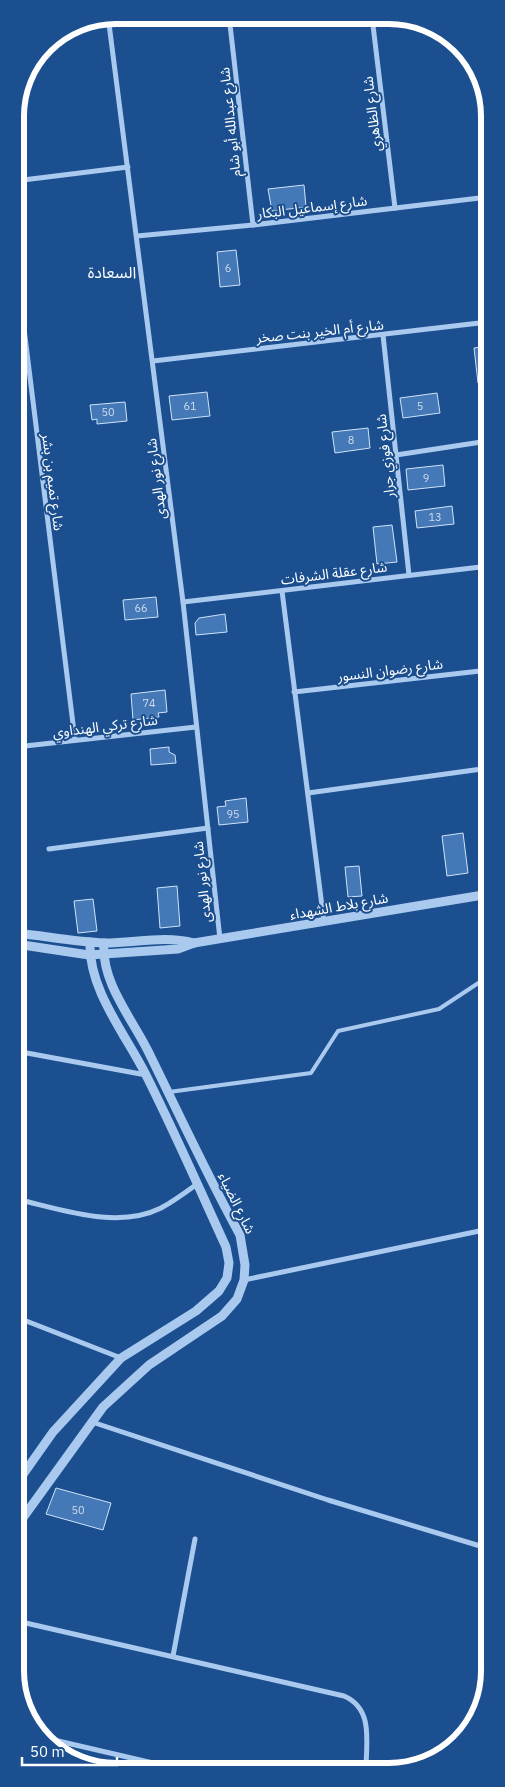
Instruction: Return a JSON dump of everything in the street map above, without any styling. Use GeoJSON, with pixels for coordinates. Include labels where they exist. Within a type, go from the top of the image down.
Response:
{"type":"FeatureCollection","features":[{"type":"Feature","properties":{"kind":"street","name":"شارع نور الهدى"},"geometry":{"type":"LineString","coordinates":[[109,24],[183,602],[220,940]]}},
{"type":"Feature","properties":{"kind":"street","name":"شارع عبدالله أبو شام"},"geometry":{"type":"LineString","coordinates":[[230,24],[253,225]]}},
{"type":"Feature","properties":{"kind":"street","name":"شارع الظاهري"},"geometry":{"type":"LineString","coordinates":[[373,24],[395,208]]}},
{"type":"Feature","properties":{"kind":"street"},"geometry":{"type":"LineString","coordinates":[[24,180],[128,167]]}},
{"type":"Feature","properties":{"kind":"street","name":"شارع إسماعيل البكار"},"geometry":{"type":"LineString","coordinates":[[137,236],[253,225],[481,198]]}},
{"type":"Feature","properties":{"kind":"street","name":"شارع أم الخير بنت صخر"},"geometry":{"type":"LineString","coordinates":[[153,361],[384,336],[481,323]]}},
{"type":"Feature","properties":{"kind":"street","name":"شارع تميم بن بشر"},"geometry":{"type":"LineString","coordinates":[[24,330],[74,740]]}},
{"type":"Feature","properties":{"kind":"street","name":"شارع فوزي جرار"},"geometry":{"type":"LineString","coordinates":[[384,336],[409,575]]}},
{"type":"Feature","properties":{"kind":"street"},"geometry":{"type":"LineString","coordinates":[[396,455],[481,442]]}},
{"type":"Feature","properties":{"kind":"street","name":"شارع عقلة الشرفات"},"geometry":{"type":"LineString","coordinates":[[183,602],[481,567]]}},
{"type":"Feature","properties":{"kind":"street"},"geometry":{"type":"LineString","coordinates":[[282,591],[324,923]]}},
{"type":"Feature","properties":{"kind":"street","name":"شارع رضوان النسور"},"geometry":{"type":"LineString","coordinates":[[294,692],[481,671]]}},
{"type":"Feature","properties":{"kind":"street","name":"شارع تركي الهنداوي"},"geometry":{"type":"LineString","coordinates":[[24,746],[196,727]]}},
{"type":"Feature","properties":{"kind":"street"},"geometry":{"type":"LineString","coordinates":[[308,793],[481,769]]}},
{"type":"Feature","properties":{"kind":"street"},"geometry":{"type":"LineString","coordinates":[[48,849],[208,828]]}},
{"type":"Feature","properties":{"kind":"street","name":"شارع بلاط الشهداء"},"geometry":{"type":"LineString","coordinates":[[24,945],[89,955],[178,949],[194,943],[324,923],[481,895]]}},
{"type":"Feature","properties":{"kind":"street","name":"شارع بلاط الشهداء"},"geometry":{"type":"LineString","coordinates":[[24,934],[104,943],[177,938],[194,943]]}},
{"type":"Feature","properties":{"kind":"street","name":"شارع الضياء"},"geometry":{"type":"LineString","coordinates":[[24,1473],[53,1432],[121,1358],[209,1301],[219,1292],[227,1278],[229,1263],[226,1247],[197,1184],[146,1075],[114,1018],[93,971],[89,955],[90,942]]}},
{"type":"Feature","properties":{"kind":"street","name":"شارع الضياء"},"geometry":{"type":"LineString","coordinates":[[24,1516],[103,1407],[149,1365],[222,1316],[237,1299],[244,1280],[244,1250],[240,1235],[107,973],[103,955],[104,943]]}},
{"type":"Feature","properties":{"kind":"street"},"geometry":{"type":"LineString","coordinates":[[24,1052],[146,1075]]}},
{"type":"Feature","properties":{"kind":"street"},"geometry":{"type":"LineString","coordinates":[[24,1201],[93,1216],[119,1217],[161,1208],[197,1184]]}},
{"type":"Feature","properties":{"kind":"street"},"geometry":{"type":"LineString","coordinates":[[244,1280],[481,1232]]}},
{"type":"Feature","properties":{"kind":"street"},"geometry":{"type":"LineString","coordinates":[[24,1320],[121,1358]]}},
{"type":"Feature","properties":{"kind":"street"},"geometry":{"type":"LineString","coordinates":[[92,1422],[328,1500],[481,1546]]}},
{"type":"Feature","properties":{"kind":"street"},"geometry":{"type":"LineString","coordinates":[[173,1656],[195,1539]]}},
{"type":"Feature","properties":{"kind":"street"},"geometry":{"type":"LineString","coordinates":[[24,1623],[264,1676],[344,1696],[355,1701],[364,1712],[366,1763]]}},
{"type":"Feature","properties":{"kind":"street"},"geometry":{"type":"LineString","coordinates":[[56,1741],[153,1763]]}},
{"type":"Feature","properties":{"kind":"lane"},"geometry":{"type":"LineString","coordinates":[[167,1092],[311,1073],[338,1031],[439,1009],[481,981]]}},
{"type":"Feature","properties":{"kind":"building"},"geometry":{"type":"Polygon","coordinates":[[[304,185],[306,207],[272,211],[268,189],[304,185]]]}},
{"type":"Feature","properties":{"kind":"building"},"geometry":{"type":"Polygon","coordinates":[[[236,250],[240,285],[220,287],[217,252],[236,250]]]}},
{"type":"Feature","properties":{"kind":"building"},"geometry":{"type":"Polygon","coordinates":[[[481,347],[481,383],[478,383],[474,348],[481,347]]]}},
{"type":"Feature","properties":{"kind":"building"},"geometry":{"type":"Polygon","coordinates":[[[207,392],[210,416],[172,420],[169,396],[207,392]]]}},
{"type":"Feature","properties":{"kind":"building"},"geometry":{"type":"Polygon","coordinates":[[[437,393],[440,413],[403,418],[400,398],[437,393]]]}},
{"type":"Feature","properties":{"kind":"building"},"geometry":{"type":"Polygon","coordinates":[[[125,402],[127,421],[97,424],[97,419],[92,420],[90,405],[125,402]]]}},
{"type":"Feature","properties":{"kind":"building"},"geometry":{"type":"Polygon","coordinates":[[[368,428],[370,448],[335,453],[332,432],[368,428]]]}},
{"type":"Feature","properties":{"kind":"building"},"geometry":{"type":"Polygon","coordinates":[[[443,465],[445,486],[408,490],[406,469],[443,465]]]}},
{"type":"Feature","properties":{"kind":"building"},"geometry":{"type":"Polygon","coordinates":[[[452,506],[454,524],[417,528],[415,511],[452,506]]]}},
{"type":"Feature","properties":{"kind":"building"},"geometry":{"type":"Polygon","coordinates":[[[392,525],[397,562],[377,564],[373,527],[392,525]]]}},
{"type":"Feature","properties":{"kind":"building"},"geometry":{"type":"Polygon","coordinates":[[[156,597],[158,617],[125,620],[123,600],[156,597]]]}},
{"type":"Feature","properties":{"kind":"building"},"geometry":{"type":"Polygon","coordinates":[[[225,614],[227,632],[196,635],[195,623],[199,618],[225,614]]]}},
{"type":"Feature","properties":{"kind":"building"},"geometry":{"type":"Polygon","coordinates":[[[165,690],[167,712],[158,713],[159,717],[133,720],[131,694],[165,690]]]}},
{"type":"Feature","properties":{"kind":"building"},"geometry":{"type":"Polygon","coordinates":[[[169,747],[169,752],[175,755],[176,763],[151,765],[150,749],[169,747]]]}},
{"type":"Feature","properties":{"kind":"building"},"geometry":{"type":"Polygon","coordinates":[[[246,798],[248,822],[219,825],[217,807],[226,806],[225,801],[246,798]]]}},
{"type":"Feature","properties":{"kind":"building"},"geometry":{"type":"Polygon","coordinates":[[[463,833],[468,873],[447,876],[442,836],[463,833]]]}},
{"type":"Feature","properties":{"kind":"building"},"geometry":{"type":"Polygon","coordinates":[[[359,866],[362,896],[348,897],[345,867],[359,866]]]}},
{"type":"Feature","properties":{"kind":"building"},"geometry":{"type":"Polygon","coordinates":[[[177,886],[180,926],[160,928],[157,888],[177,886]]]}},
{"type":"Feature","properties":{"kind":"building"},"geometry":{"type":"Polygon","coordinates":[[[93,899],[97,931],[78,933],[74,901],[93,899]]]}},
{"type":"Feature","properties":{"kind":"building"},"geometry":{"type":"Polygon","coordinates":[[[56,1488],[111,1503],[103,1530],[46,1514],[56,1488]]]}},
{"type":"Feature","properties":{"kind":"district","name":"السعادة"},"geometry":{"type":"Point","coordinates":[112,272]}}]}
